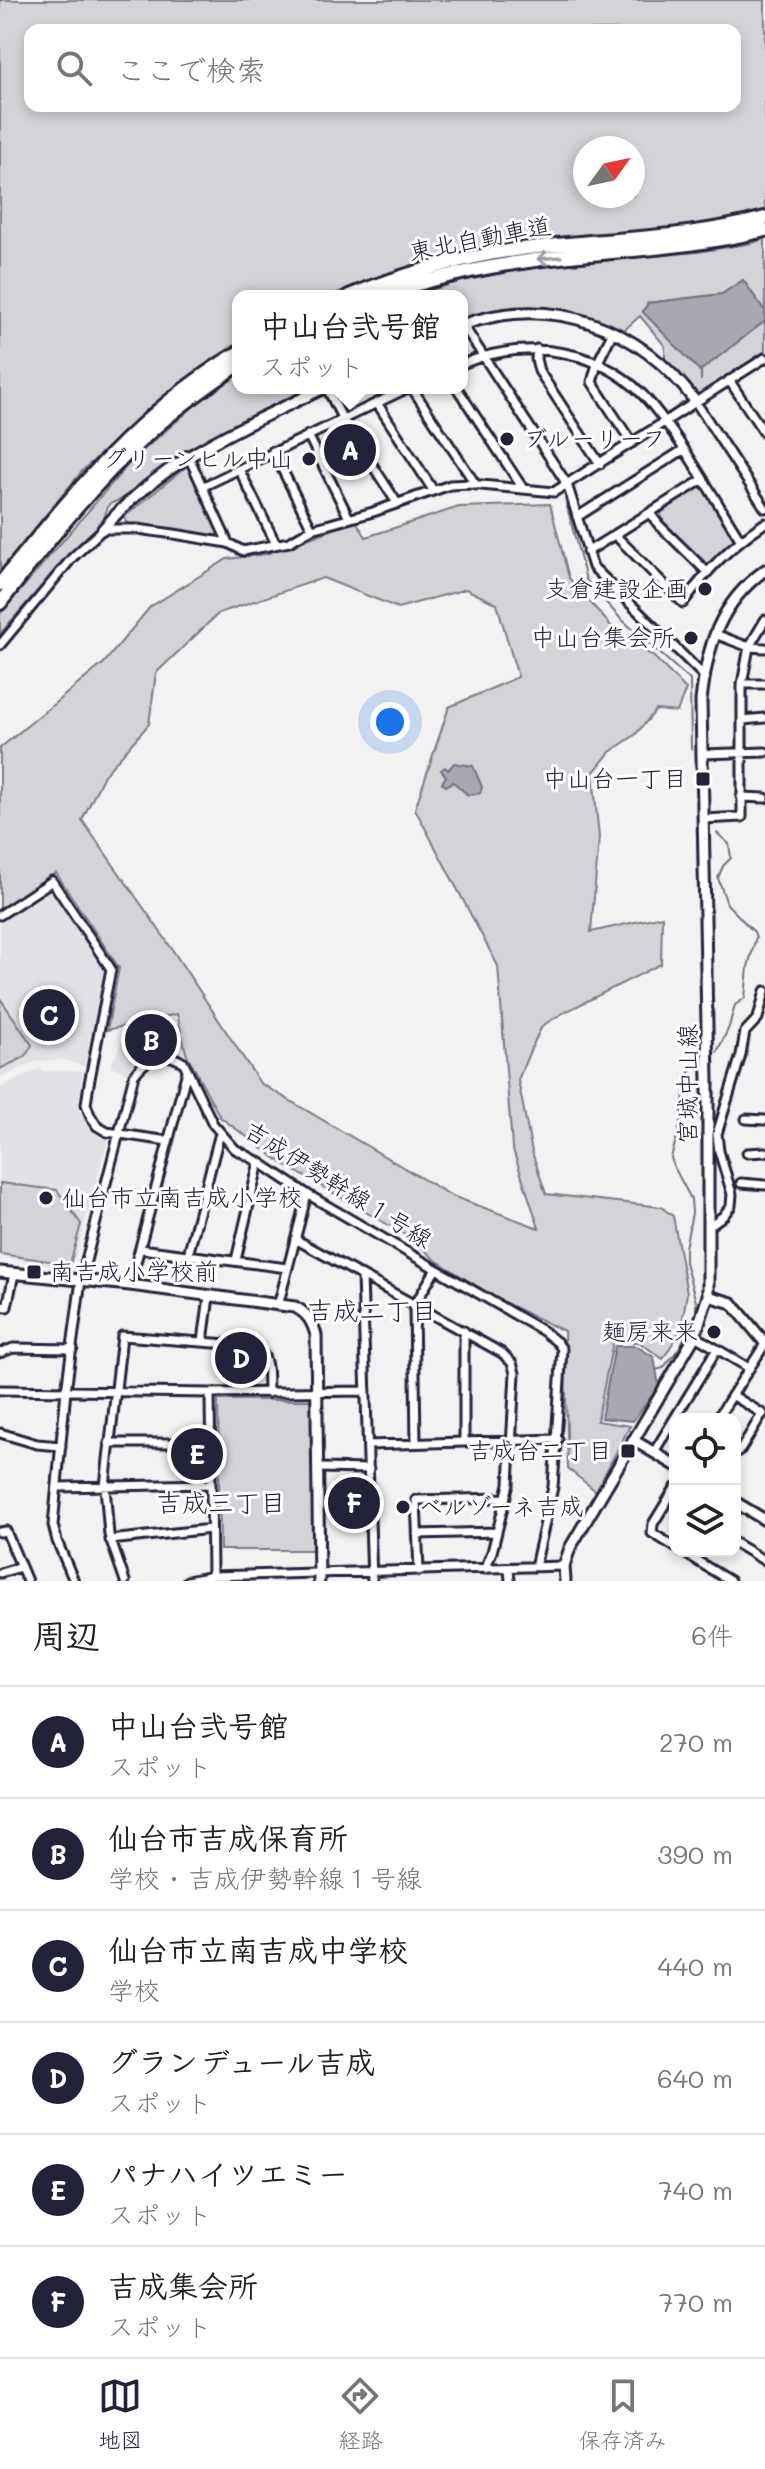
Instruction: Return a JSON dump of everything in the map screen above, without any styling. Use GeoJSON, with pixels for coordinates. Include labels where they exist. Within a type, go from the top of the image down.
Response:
{"type":"FeatureCollection","features":[{"type":"Feature","properties":{"kind":"highway","name":"東北自動車道"},"geometry":{"type":"LineString","coordinates":[[365,290],[398,278],[519,249],[686,234],[765,218]]}},
{"type":"Feature","properties":{"kind":"highway","name":"東北自動車道"},"geometry":{"type":"LineString","coordinates":[[402,290],[476,269],[700,244],[765,230]]}},
{"type":"Feature","properties":{"kind":"highway"},"geometry":{"type":"LineString","coordinates":[[0,584],[77,489],[118,445],[169,401],[232,357]]}},
{"type":"Feature","properties":{"kind":"highway"},"geometry":{"type":"LineString","coordinates":[[0,603],[66,520],[126,455],[176,410],[232,369]]}},
{"type":"Feature","properties":{"kind":"street"},"geometry":{"type":"LineString","coordinates":[[468,324],[526,313],[579,319],[613,332],[644,349],[677,377],[765,508]]}},
{"type":"Feature","properties":{"kind":"street"},"geometry":{"type":"LineString","coordinates":[[613,332],[592,382],[632,443]]}},
{"type":"Feature","properties":{"kind":"street"},"geometry":{"type":"LineString","coordinates":[[468,333],[567,484],[593,567],[704,676]]}},
{"type":"Feature","properties":{"kind":"street"},"geometry":{"type":"LineString","coordinates":[[468,362],[516,349],[569,353],[597,364],[632,385],[664,422],[740,539]]}},
{"type":"Feature","properties":{"kind":"street"},"geometry":{"type":"LineString","coordinates":[[537,349],[539,371],[600,464]]}},
{"type":"Feature","properties":{"kind":"street"},"geometry":{"type":"LineString","coordinates":[[103,529],[137,529],[228,543],[243,551],[289,542],[312,529],[450,485],[522,487],[554,492],[765,359]]}},
{"type":"Feature","properties":{"kind":"street"},"geometry":{"type":"LineString","coordinates":[[729,380],[765,434]]}},
{"type":"Feature","properties":{"kind":"street"},"geometry":{"type":"LineString","coordinates":[[0,645],[72,558],[142,489],[188,455],[313,394]]}},
{"type":"Feature","properties":{"kind":"street"},"geometry":{"type":"LineString","coordinates":[[328,394],[397,503]]}},
{"type":"Feature","properties":{"kind":"street"},"geometry":{"type":"LineString","coordinates":[[204,486],[397,394]]}},
{"type":"Feature","properties":{"kind":"street"},"geometry":{"type":"LineString","coordinates":[[414,394],[476,485]]}},
{"type":"Feature","properties":{"kind":"street"},"geometry":{"type":"LineString","coordinates":[[461,394],[522,487]]}},
{"type":"Feature","properties":{"kind":"street"},"geometry":{"type":"LineString","coordinates":[[377,403],[433,490]]}},
{"type":"Feature","properties":{"kind":"street"},"geometry":{"type":"LineString","coordinates":[[308,435],[349,518]]}},
{"type":"Feature","properties":{"kind":"street"},"geometry":{"type":"LineString","coordinates":[[577,517],[683,450]]}},
{"type":"Feature","properties":{"kind":"street"},"geometry":{"type":"LineString","coordinates":[[273,451],[312,529]]}},
{"type":"Feature","properties":{"kind":"street"},"geometry":{"type":"LineString","coordinates":[[188,455],[228,543]]}},
{"type":"Feature","properties":{"kind":"street"},"geometry":{"type":"LineString","coordinates":[[239,469],[276,544]]}},
{"type":"Feature","properties":{"kind":"street"},"geometry":{"type":"LineString","coordinates":[[587,552],[702,480]]}},
{"type":"Feature","properties":{"kind":"street"},"geometry":{"type":"LineString","coordinates":[[650,513],[706,571]]}},
{"type":"Feature","properties":{"kind":"street"},"geometry":{"type":"LineString","coordinates":[[615,535],[683,603],[706,571],[740,539],[765,523]]}},
{"type":"Feature","properties":{"kind":"street","name":"宮城中山線"},"geometry":{"type":"LineString","coordinates":[[565,1581],[564,1566],[570,1548],[695,1336],[708,1296],[701,701],[706,660],[715,634],[734,597],[765,570]]}},
{"type":"Feature","properties":{"kind":"street"},"geometry":{"type":"LineString","coordinates":[[704,819],[742,817],[742,684],[749,647],[765,620]]}},
{"type":"Feature","properties":{"kind":"street"},"geometry":{"type":"LineString","coordinates":[[715,634],[749,647],[765,648]]}},
{"type":"Feature","properties":{"kind":"street"},"geometry":{"type":"LineString","coordinates":[[742,684],[765,684]]}},
{"type":"Feature","properties":{"kind":"street"},"geometry":{"type":"LineString","coordinates":[[742,720],[765,718]]}},
{"type":"Feature","properties":{"kind":"street"},"geometry":{"type":"LineString","coordinates":[[702,754],[765,752]]}},
{"type":"Feature","properties":{"kind":"street"},"geometry":{"type":"LineString","coordinates":[[741,797],[765,798]]}},
{"type":"Feature","properties":{"kind":"street"},"geometry":{"type":"LineString","coordinates":[[0,915],[52,881],[111,969],[86,1104],[97,1126],[107,1132],[168,1141]]}},
{"type":"Feature","properties":{"kind":"street"},"geometry":{"type":"LineString","coordinates":[[709,1226],[731,1206],[732,1194],[717,1134],[745,1032],[758,1018],[765,991]]}},
{"type":"Feature","properties":{"kind":"street"},"geometry":{"type":"LineString","coordinates":[[74,1581],[53,1525],[81,1280],[134,1075],[151,1056],[162,1054],[184,1063],[187,1071],[130,1285]]}},
{"type":"Feature","properties":{"kind":"street","name":"吉成伊勢幹線１号線"},"geometry":{"type":"LineString","coordinates":[[187,1071],[220,1133],[235,1149],[543,1331],[562,1349],[553,1487],[535,1567]]}},
{"type":"Feature","properties":{"kind":"street"},"geometry":{"type":"LineString","coordinates":[[746,1119],[765,1120]]}},
{"type":"Feature","properties":{"kind":"street"},"geometry":{"type":"LineString","coordinates":[[188,1255],[220,1133]]}},
{"type":"Feature","properties":{"kind":"street"},"geometry":{"type":"LineString","coordinates":[[747,1153],[765,1152]]}},
{"type":"Feature","properties":{"kind":"street"},"geometry":{"type":"LineString","coordinates":[[236,1260],[259,1162]]}},
{"type":"Feature","properties":{"kind":"street"},"geometry":{"type":"LineString","coordinates":[[741,1183],[765,1185]]}},
{"type":"Feature","properties":{"kind":"street"},"geometry":{"type":"LineString","coordinates":[[278,1306],[307,1194]]}},
{"type":"Feature","properties":{"kind":"street"},"geometry":{"type":"LineString","coordinates":[[295,1239],[505,1354],[512,1363],[515,1373],[509,1484],[485,1569]]}},
{"type":"Feature","properties":{"kind":"street"},"geometry":{"type":"LineString","coordinates":[[141,1249],[287,1268]]}},
{"type":"Feature","properties":{"kind":"street"},"geometry":{"type":"LineString","coordinates":[[416,1443],[414,1306],[436,1269]]}},
{"type":"Feature","properties":{"kind":"street"},"geometry":{"type":"LineString","coordinates":[[0,1272],[130,1285],[295,1307],[305,1312],[312,1321],[316,1335],[319,1577]]}},
{"type":"Feature","properties":{"kind":"street"},"geometry":{"type":"LineString","coordinates":[[0,1306],[7,1307],[14,1274]]}},
{"type":"Feature","properties":{"kind":"street"},"geometry":{"type":"LineString","coordinates":[[362,1276],[372,1577]]}},
{"type":"Feature","properties":{"kind":"street"},"geometry":{"type":"LineString","coordinates":[[708,1296],[732,1303],[765,1343],[721,1413]]}},
{"type":"Feature","properties":{"kind":"street"},"geometry":{"type":"LineString","coordinates":[[203,1341],[209,1297]]}},
{"type":"Feature","properties":{"kind":"street"},"geometry":{"type":"LineString","coordinates":[[464,1331],[464,1442]]}},
{"type":"Feature","properties":{"kind":"street"},"geometry":{"type":"LineString","coordinates":[[125,1581],[110,1540],[105,1486],[122,1336],[254,1346],[265,1357],[268,1393]]}},
{"type":"Feature","properties":{"kind":"street"},"geometry":{"type":"LineString","coordinates":[[695,1336],[749,1368]]}},
{"type":"Feature","properties":{"kind":"street"},"geometry":{"type":"LineString","coordinates":[[0,1353],[13,1348],[73,1349]]}},
{"type":"Feature","properties":{"kind":"street"},"geometry":{"type":"LineString","coordinates":[[654,1452],[717,1349]]}},
{"type":"Feature","properties":{"kind":"street"},"geometry":{"type":"LineString","coordinates":[[0,1390],[210,1393],[366,1391]]}},
{"type":"Feature","properties":{"kind":"street"},"geometry":{"type":"LineString","coordinates":[[210,1393],[212,1576]]}},
{"type":"Feature","properties":{"kind":"street"},"geometry":{"type":"LineString","coordinates":[[732,1395],[764,1415],[741,1449]]}},
{"type":"Feature","properties":{"kind":"street"},"geometry":{"type":"LineString","coordinates":[[0,1433],[37,1444],[61,1446]]}},
{"type":"Feature","properties":{"kind":"street"},"geometry":{"type":"LineString","coordinates":[[368,1445],[558,1439]]}},
{"type":"Feature","properties":{"kind":"street"},"geometry":{"type":"LineString","coordinates":[[633,1440],[669,1461]]}},
{"type":"Feature","properties":{"kind":"street"},"geometry":{"type":"LineString","coordinates":[[109,1443],[210,1443]]}},
{"type":"Feature","properties":{"kind":"street"},"geometry":{"type":"LineString","coordinates":[[319,1468],[369,1469]]}},
{"type":"Feature","properties":{"kind":"street"},"geometry":{"type":"LineString","coordinates":[[58,1487],[211,1484]]}},
{"type":"Feature","properties":{"kind":"street"},"geometry":{"type":"LineString","coordinates":[[419,1571],[416,1500],[505,1498]]}},
{"type":"Feature","properties":{"kind":"street"},"geometry":{"type":"LineString","coordinates":[[669,1498],[653,1524],[652,1533],[669,1543]]}},
{"type":"Feature","properties":{"kind":"street"},"geometry":{"type":"LineString","coordinates":[[741,1505],[764,1516]]}},
{"type":"Feature","properties":{"kind":"street"},"geometry":{"type":"LineString","coordinates":[[110,1540],[211,1529]]}},
{"type":"Feature","properties":{"kind":"street"},"geometry":{"type":"LineString","coordinates":[[0,1532],[6,1531],[27,1581]]}},
{"type":"Feature","properties":{"kind":"street"},"geometry":{"type":"LineString","coordinates":[[417,1534],[497,1532]]}},
{"type":"Feature","properties":{"kind":"street"},"geometry":{"type":"LineString","coordinates":[[741,1547],[765,1561]]}},
{"type":"Feature","properties":{"kind":"street"},"geometry":{"type":"LineString","coordinates":[[692,1557],[730,1581]]}},
{"type":"Feature","properties":{"kind":"street"},"geometry":{"type":"LineString","coordinates":[[187,1581],[212,1576],[372,1577],[419,1571],[564,1566]]}},
{"type":"Feature","properties":{"kind":"street"},"geometry":{"type":"LineString","coordinates":[[0,1573],[21,1567]]}},
{"type":"Feature","properties":{"kind":"street"},"geometry":{"type":"LineString","coordinates":[[509,1568],[510,1581]]}},
{"type":"Feature","properties":{"kind":"shaded area"},"geometry":{"type":"Polygon","coordinates":[[[0,0],[765,0],[765,211],[640,232],[500,246],[440,258],[344,290],[232,290],[232,347],[162,398],[83,470],[0,571],[0,0]]]}},
{"type":"Feature","properties":{"kind":"shaded area"},"geometry":{"type":"Polygon","coordinates":[[[765,238],[765,311],[743,280],[722,294],[648,303],[643,311],[700,371],[765,321],[765,351],[700,395],[693,393],[665,359],[665,346],[640,316],[623,331],[559,311],[532,309],[468,319],[468,290],[431,290],[534,267],[697,252],[753,243],[765,238]]]}},
{"type":"Feature","properties":{"kind":"shaded area"},"geometry":{"type":"Polygon","coordinates":[[[743,280],[765,311],[765,321],[700,371],[643,312],[648,303],[722,294],[743,280]]]}},
{"type":"Feature","properties":{"kind":"shaded area"},"geometry":{"type":"Polygon","coordinates":[[[232,379],[232,394],[301,394],[184,451],[120,500],[109,504],[100,529],[65,559],[0,634],[0,614],[132,460],[194,406],[232,379]]]}},
{"type":"Feature","properties":{"kind":"shaded area"},"geometry":{"type":"Polygon","coordinates":[[[188,465],[222,536],[128,525],[124,517],[188,465]]]}},
{"type":"Feature","properties":{"kind":"shaded area"},"geometry":{"type":"Polygon","coordinates":[[[698,487],[705,487],[737,539],[706,565],[673,535],[661,513],[698,487]]]}},
{"type":"Feature","properties":{"kind":"shaded area"},"geometry":{"type":"Polygon","coordinates":[[[550,504],[569,578],[618,634],[654,657],[686,689],[677,712],[656,710],[635,735],[610,752],[593,773],[599,838],[591,932],[662,916],[661,964],[542,1026],[518,1080],[532,1152],[546,1194],[661,1207],[673,1216],[687,1293],[681,1330],[663,1359],[639,1342],[613,1342],[597,1421],[630,1426],[596,1491],[568,1469],[564,1331],[499,1300],[434,1259],[414,1240],[285,1165],[220,1117],[186,1053],[177,1014],[107,1030],[119,968],[56,873],[0,909],[0,748],[104,663],[150,607],[227,559],[266,554],[356,521],[366,537],[459,507],[550,504]],[[323,578],[219,613],[156,673],[149,724],[104,775],[82,820],[260,1083],[452,1196],[539,1228],[512,1147],[498,966],[415,809],[449,707],[518,677],[497,604],[466,589],[398,608],[323,578]]]}},
{"type":"Feature","properties":{"kind":"shaded area"},"geometry":{"type":"Polygon","coordinates":[[[454,763],[473,766],[482,787],[480,793],[468,795],[453,782],[446,786],[442,783],[446,776],[441,770],[445,767],[448,770],[454,763]]]}},
{"type":"Feature","properties":{"kind":"shaded area"},"geometry":{"type":"Polygon","coordinates":[[[52,886],[107,969],[88,1067],[63,1060],[37,1061],[0,1078],[0,921],[52,886]]]}},
{"type":"Feature","properties":{"kind":"shaded area"},"geometry":{"type":"Polygon","coordinates":[[[0,998],[32,1045],[25,1057],[0,1069],[0,998]]]}},
{"type":"Feature","properties":{"kind":"shaded area"},"geometry":{"type":"Polygon","coordinates":[[[175,1017],[181,1055],[160,1052],[145,1058],[130,1075],[110,1066],[128,1029],[175,1017]]]}},
{"type":"Feature","properties":{"kind":"shaded area","name":"仙台市立南吉成小学校"},"geometry":{"type":"Polygon","coordinates":[[[40,1068],[42,1071],[83,1071],[78,1108],[88,1127],[108,1140],[72,1268],[0,1257],[0,1088],[40,1068]]]}},
{"type":"Feature","properties":{"kind":"shaded area"},"geometry":{"type":"Polygon","coordinates":[[[0,1183],[57,1190],[81,1224],[70,1264],[0,1254],[0,1183]]]}},
{"type":"Feature","properties":{"kind":"shaded area"},"geometry":{"type":"Polygon","coordinates":[[[615,1346],[636,1346],[654,1357],[659,1386],[633,1421],[601,1418],[615,1346]]]}},
{"type":"Feature","properties":{"kind":"shaded area"},"geometry":{"type":"Polygon","coordinates":[[[218,1400],[312,1400],[315,1550],[220,1550],[218,1400]]]}},
{"type":"Feature","properties":{"kind":"waterway"},"geometry":{"type":"LineString","coordinates":[[701,369],[701,380]]}},
{"type":"Feature","properties":{"kind":"waterway"},"geometry":{"type":"LineString","coordinates":[[666,415],[682,403]]}},
{"type":"Feature","properties":{"kind":"waterway"},"geometry":{"type":"LineString","coordinates":[[634,436],[657,421]]}},
{"type":"Feature","properties":{"kind":"waterway"},"geometry":{"type":"LineString","coordinates":[[603,456],[624,442]]}},
{"type":"Feature","properties":{"kind":"waterway"},"geometry":{"type":"LineString","coordinates":[[567,479],[593,462]]}},
{"type":"Feature","properties":{"kind":"waterway"},"geometry":{"type":"LineString","coordinates":[[565,499],[586,580],[620,618],[690,680],[691,749]]}},
{"type":"Feature","properties":{"kind":"waterway"},"geometry":{"type":"LineString","coordinates":[[717,833],[729,844],[731,858],[718,878],[727,904],[756,937],[748,967],[745,998],[735,1005],[717,1052]]}},
{"type":"Feature","properties":{"kind":"waterway"},"geometry":{"type":"LineString","coordinates":[[656,1370],[663,1368],[678,1350],[696,1315],[696,1302],[685,1262],[691,1199],[671,1158],[680,1125],[686,1080],[695,1060],[700,1059]]}},
{"type":"Feature","properties":{"kind":"place","name":"ブルーリーフ"},"geometry":{"type":"Point","coordinates":[507,439]}},
{"type":"Feature","properties":{"kind":"place","name":"中山台弐号館"},"geometry":{"type":"Point","coordinates":[350,450]}},
{"type":"Feature","properties":{"kind":"place","name":"グリーンヒル中山"},"geometry":{"type":"Point","coordinates":[309,459]}},
{"type":"Feature","properties":{"kind":"place","name":"支倉建設企画"},"geometry":{"type":"Point","coordinates":[705,589]}},
{"type":"Feature","properties":{"kind":"place","name":"中山台集会所"},"geometry":{"type":"Point","coordinates":[691,638]}},
{"type":"Feature","properties":{"kind":"place","name":"中山台一丁目"},"geometry":{"type":"Point","coordinates":[703,779]}},
{"type":"Feature","properties":{"kind":"place","name":"仙台市立南吉成中学校"},"geometry":{"type":"Point","coordinates":[49,1015]}},
{"type":"Feature","properties":{"kind":"place","name":"仙台市吉成保育所"},"geometry":{"type":"Point","coordinates":[151,1040]}},
{"type":"Feature","properties":{"kind":"place","name":"仙台市立南吉成小学校"},"geometry":{"type":"Point","coordinates":[46,1198]}},
{"type":"Feature","properties":{"kind":"place","name":"南吉成小学校前"},"geometry":{"type":"Point","coordinates":[34,1272]}},
{"type":"Feature","properties":{"kind":"place","name":"麺房来来"},"geometry":{"type":"Point","coordinates":[714,1332]}},
{"type":"Feature","properties":{"kind":"place","name":"グランデュール吉成"},"geometry":{"type":"Point","coordinates":[241,1358]}},
{"type":"Feature","properties":{"kind":"place","name":"吉成台二丁目"},"geometry":{"type":"Point","coordinates":[628,1451]}},
{"type":"Feature","properties":{"kind":"place","name":"パナハイツエミー"},"geometry":{"type":"Point","coordinates":[197,1454]}},
{"type":"Feature","properties":{"kind":"place","name":"吉成集会所"},"geometry":{"type":"Point","coordinates":[354,1503]}},
{"type":"Feature","properties":{"kind":"place","name":"ベルゾーネ吉成"},"geometry":{"type":"Point","coordinates":[403,1507]}},
{"type":"Feature","properties":{"kind":"district","name":"吉成二丁目"},"geometry":{"type":"Point","coordinates":[372,1311]}},
{"type":"Feature","properties":{"kind":"district","name":"吉成三丁目"},"geometry":{"type":"Point","coordinates":[221,1503]}}]}
